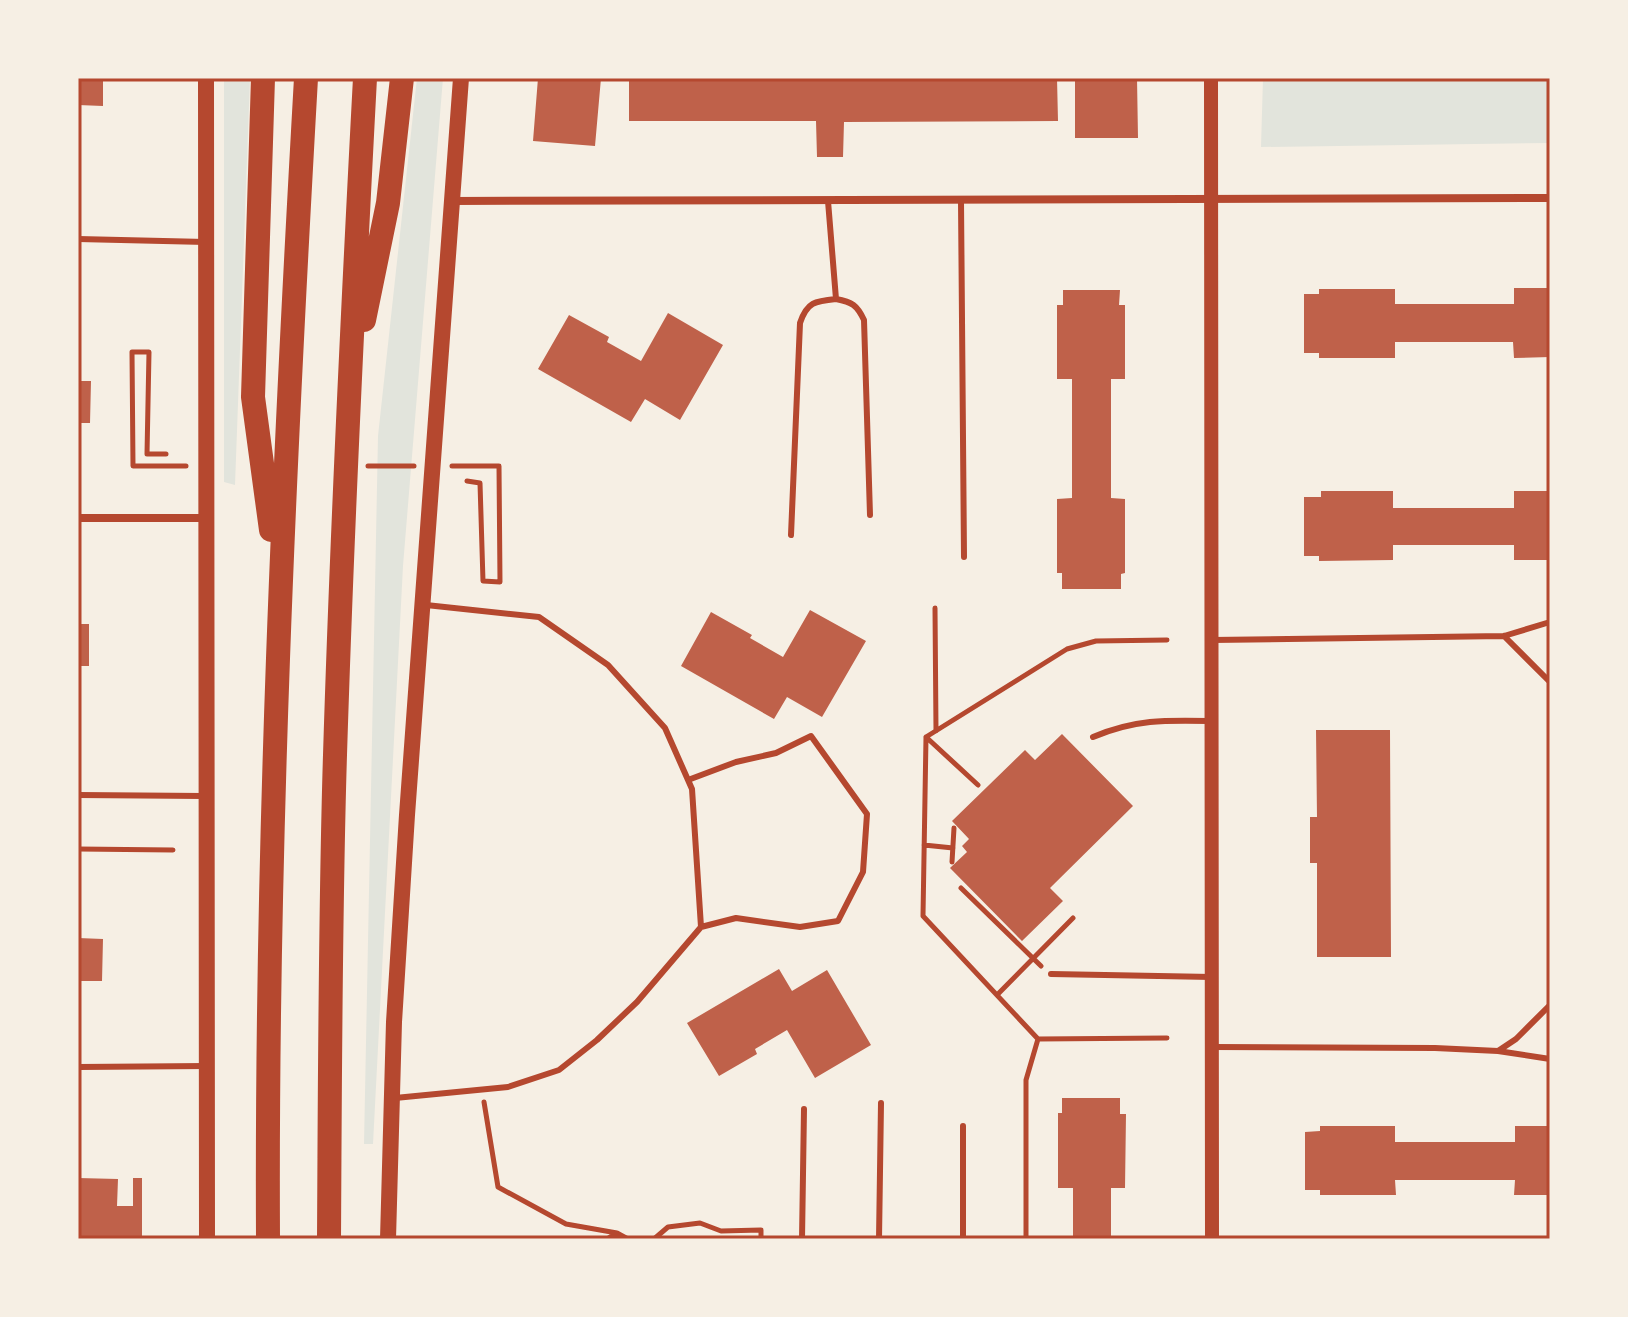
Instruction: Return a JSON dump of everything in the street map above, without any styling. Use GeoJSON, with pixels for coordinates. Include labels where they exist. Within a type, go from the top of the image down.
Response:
{"type":"FeatureCollection","features":[{"type":"Feature","properties":{"kind":"highway"},"geometry":{"type":"LineString","coordinates":[[263,78],[253,397],[279,592]]}},
{"type":"Feature","properties":{"kind":"highway"},"geometry":{"type":"LineString","coordinates":[[268,1239],[279,592],[306,78]]}},
{"type":"Feature","properties":{"kind":"highway"},"geometry":{"type":"LineString","coordinates":[[329,1239],[335,756],[348,401],[365,78]]}},
{"type":"Feature","properties":{"kind":"highway"},"geometry":{"type":"LineString","coordinates":[[348,401],[388,203],[402,78]]}},
{"type":"Feature","properties":{"kind":"main road"},"geometry":{"type":"LineString","coordinates":[[206,78],[207,1239]]}},
{"type":"Feature","properties":{"kind":"main road"},"geometry":{"type":"LineString","coordinates":[[388,1239],[391,1098],[407,815],[461,78]]}},
{"type":"Feature","properties":{"kind":"street"},"geometry":{"type":"LineString","coordinates":[[1211,78],[1212,1239]]}},
{"type":"Feature","properties":{"kind":"street"},"geometry":{"type":"LineString","coordinates":[[451,201],[1550,198]]}},
{"type":"Feature","properties":{"kind":"street"},"geometry":{"type":"LineString","coordinates":[[78,518],[207,518]]}},
{"type":"Feature","properties":{"kind":"lane"},"geometry":{"type":"LineString","coordinates":[[828,201],[836,299]]}},
{"type":"Feature","properties":{"kind":"lane"},"geometry":{"type":"LineString","coordinates":[[961,201],[964,557]]}},
{"type":"Feature","properties":{"kind":"lane"},"geometry":{"type":"LineString","coordinates":[[78,239],[206,242]]}},
{"type":"Feature","properties":{"kind":"lane"},"geometry":{"type":"LineString","coordinates":[[791,535],[800,323],[804,310],[817,301],[836,299],[850,302],[858,307],[864,320],[870,515]]}},
{"type":"Feature","properties":{"kind":"lane"},"geometry":{"type":"LineString","coordinates":[[423,604],[539,617],[608,665],[665,728],[692,789],[701,927]]}},
{"type":"Feature","properties":{"kind":"lane"},"geometry":{"type":"LineString","coordinates":[[1212,640],[1504,636],[1550,622]]}},
{"type":"Feature","properties":{"kind":"lane"},"geometry":{"type":"LineString","coordinates":[[1504,636],[1550,682]]}},
{"type":"Feature","properties":{"kind":"lane"},"geometry":{"type":"LineString","coordinates":[[1093,737],[1120,726],[1145,721],[1211,721]]}},
{"type":"Feature","properties":{"kind":"lane"},"geometry":{"type":"LineString","coordinates":[[391,1098],[508,1087],[559,1070],[637,1002],[701,927],[736,918],[800,927],[838,921],[863,872],[867,814],[811,736],[776,753],[736,762],[688,780]]}},
{"type":"Feature","properties":{"kind":"lane"},"geometry":{"type":"LineString","coordinates":[[78,795],[207,797]]}},
{"type":"Feature","properties":{"kind":"lane"},"geometry":{"type":"LineString","coordinates":[[1051,974],[1212,977]]}},
{"type":"Feature","properties":{"kind":"lane"},"geometry":{"type":"LineString","coordinates":[[1498,1051],[1516,1039],[1550,1005]]}},
{"type":"Feature","properties":{"kind":"lane"},"geometry":{"type":"LineString","coordinates":[[1212,1047],[1419,1048],[1498,1051],[1550,1059]]}},
{"type":"Feature","properties":{"kind":"lane"},"geometry":{"type":"LineString","coordinates":[[78,1067],[207,1066]]}},
{"type":"Feature","properties":{"kind":"lane"},"geometry":{"type":"LineString","coordinates":[[879,1239],[881,1103]]}},
{"type":"Feature","properties":{"kind":"lane"},"geometry":{"type":"LineString","coordinates":[[802,1239],[804,1109]]}},
{"type":"Feature","properties":{"kind":"lane"},"geometry":{"type":"LineString","coordinates":[[963,1126],[963,1239]]}},
{"type":"Feature","properties":{"kind":"path"},"geometry":{"type":"LineString","coordinates":[[166,454],[147,454],[149,352],[132,352],[133,466],[197,466]]}},
{"type":"Feature","properties":{"kind":"path"},"geometry":{"type":"LineString","coordinates":[[356,466],[420,466]]}},
{"type":"Feature","properties":{"kind":"path"},"geometry":{"type":"LineString","coordinates":[[451,466],[499,466],[500,582],[483,581],[480,483],[467,481]]}},
{"type":"Feature","properties":{"kind":"path"},"geometry":{"type":"LineString","coordinates":[[935,608],[936,731]]}},
{"type":"Feature","properties":{"kind":"path"},"geometry":{"type":"LineString","coordinates":[[926,737],[1067,649],[1096,641],[1167,640]]}},
{"type":"Feature","properties":{"kind":"path"},"geometry":{"type":"LineString","coordinates":[[926,737],[978,785]]}},
{"type":"Feature","properties":{"kind":"path"},"geometry":{"type":"LineString","coordinates":[[926,737],[923,916],[1038,1039],[1167,1038]]}},
{"type":"Feature","properties":{"kind":"path"},"geometry":{"type":"LineString","coordinates":[[952,862],[954,828]]}},
{"type":"Feature","properties":{"kind":"path"},"geometry":{"type":"LineString","coordinates":[[924,845],[953,848]]}},
{"type":"Feature","properties":{"kind":"path"},"geometry":{"type":"LineString","coordinates":[[78,849],[173,850]]}},
{"type":"Feature","properties":{"kind":"path"},"geometry":{"type":"LineString","coordinates":[[961,888],[1031,959],[1051,974]]}},
{"type":"Feature","properties":{"kind":"path"},"geometry":{"type":"LineString","coordinates":[[997,995],[1073,918]]}},
{"type":"Feature","properties":{"kind":"path"},"geometry":{"type":"LineString","coordinates":[[1026,1239],[1026,1080],[1038,1039]]}},
{"type":"Feature","properties":{"kind":"path"},"geometry":{"type":"LineString","coordinates":[[482,1090],[498,1187],[566,1224],[617,1233],[628,1239]]}},
{"type":"Feature","properties":{"kind":"path"},"geometry":{"type":"LineString","coordinates":[[654,1239],[668,1227],[700,1223],[721,1231],[761,1230],[761,1239]]}},
{"type":"Feature","properties":{"kind":"path"},"geometry":{"type":"LineString","coordinates":[[607,1239],[617,1233]]}},
{"type":"Feature","properties":{"kind":"path"},"geometry":{"type":"LineString","coordinates":[[1439,1239],[1495,1239]]}},
{"type":"Feature","properties":{"kind":"shaded area"},"geometry":{"type":"Polygon","coordinates":[[[224,78],[250,78],[235,485],[224,482],[224,78]]]}},
{"type":"Feature","properties":{"kind":"shaded area"},"geometry":{"type":"Polygon","coordinates":[[[417,78],[443,78],[403,566],[373,1144],[364,1144],[378,436],[417,78]]]}},
{"type":"Feature","properties":{"kind":"shaded area"},"geometry":{"type":"Polygon","coordinates":[[[1263,78],[1550,78],[1550,143],[1261,147],[1263,78]]]}},
{"type":"Feature","properties":{"kind":"building"},"geometry":{"type":"Polygon","coordinates":[[[78,78],[103,78],[103,106],[78,105],[78,78]]]}},
{"type":"Feature","properties":{"kind":"building"},"geometry":{"type":"Polygon","coordinates":[[[538,78],[601,78],[595,146],[533,141],[538,78]]]}},
{"type":"Feature","properties":{"kind":"building"},"geometry":{"type":"Polygon","coordinates":[[[629,78],[1057,78],[1058,121],[844,122],[843,157],[817,157],[816,121],[629,121],[629,78]]]}},
{"type":"Feature","properties":{"kind":"building"},"geometry":{"type":"Polygon","coordinates":[[[1075,78],[1137,78],[1138,138],[1075,138],[1075,78]]]}},
{"type":"Feature","properties":{"kind":"building"},"geometry":{"type":"Polygon","coordinates":[[[1514,288],[1550,288],[1550,357],[1514,358],[1513,342],[1395,342],[1395,358],[1319,358],[1319,353],[1304,353],[1304,294],[1319,294],[1319,289],[1395,289],[1395,304],[1514,304],[1514,288]]]}},
{"type":"Feature","properties":{"kind":"building"},"geometry":{"type":"Polygon","coordinates":[[[1063,290],[1120,290],[1119,305],[1125,305],[1125,379],[1111,379],[1111,498],[1125,499],[1125,573],[1121,574],[1121,589],[1062,589],[1062,573],[1057,573],[1057,499],[1072,498],[1072,379],[1057,379],[1057,305],[1063,305],[1063,290]]]}},
{"type":"Feature","properties":{"kind":"building"},"geometry":{"type":"Polygon","coordinates":[[[668,313],[723,345],[680,420],[645,399],[631,422],[538,369],[569,315],[609,337],[607,342],[641,361],[668,313]]]}},
{"type":"Feature","properties":{"kind":"building"},"geometry":{"type":"Polygon","coordinates":[[[78,381],[91,381],[90,423],[78,423],[78,381]]]}},
{"type":"Feature","properties":{"kind":"building"},"geometry":{"type":"Polygon","coordinates":[[[1321,491],[1393,491],[1393,508],[1514,508],[1514,491],[1550,491],[1550,560],[1514,560],[1514,545],[1393,545],[1393,560],[1319,561],[1319,556],[1304,556],[1304,497],[1321,497],[1321,491]]]}},
{"type":"Feature","properties":{"kind":"building"},"geometry":{"type":"Polygon","coordinates":[[[810,610],[866,641],[822,717],[787,697],[774,719],[681,666],[711,612],[783,657],[810,610]]]}},
{"type":"Feature","properties":{"kind":"building"},"geometry":{"type":"Polygon","coordinates":[[[78,624],[89,624],[89,666],[78,666],[78,624]]]}},
{"type":"Feature","properties":{"kind":"building"},"geometry":{"type":"Polygon","coordinates":[[[1316,730],[1390,730],[1391,957],[1317,957],[1317,863],[1310,863],[1310,817],[1317,817],[1316,730]]]}},
{"type":"Feature","properties":{"kind":"building"},"geometry":{"type":"Polygon","coordinates":[[[1062,734],[1133,806],[1050,888],[1063,901],[1022,941],[950,868],[967,852],[962,846],[969,839],[952,821],[1025,750],[1035,760],[1062,734]]]}},
{"type":"Feature","properties":{"kind":"building"},"geometry":{"type":"Polygon","coordinates":[[[78,938],[103,939],[102,981],[78,981],[78,938]]]}},
{"type":"Feature","properties":{"kind":"building"},"geometry":{"type":"Polygon","coordinates":[[[779,969],[792,991],[827,970],[871,1045],[815,1078],[787,1030],[755,1049],[757,1054],[719,1076],[687,1023],[779,969]]]}},
{"type":"Feature","properties":{"kind":"building"},"geometry":{"type":"Polygon","coordinates":[[[1062,1098],[1120,1098],[1120,1114],[1126,1114],[1125,1188],[1111,1188],[1111,1239],[1073,1239],[1073,1188],[1058,1188],[1058,1113],[1062,1113],[1062,1098]]]}},
{"type":"Feature","properties":{"kind":"building"},"geometry":{"type":"Polygon","coordinates":[[[1320,1126],[1395,1126],[1395,1142],[1515,1142],[1515,1126],[1550,1126],[1550,1195],[1514,1195],[1515,1180],[1395,1180],[1396,1195],[1320,1195],[1320,1190],[1305,1190],[1305,1132],[1320,1131],[1320,1126]]]}},
{"type":"Feature","properties":{"kind":"building"},"geometry":{"type":"Polygon","coordinates":[[[78,1178],[118,1179],[117,1206],[133,1206],[133,1178],[142,1178],[142,1239],[78,1239],[78,1178]]]}}]}
